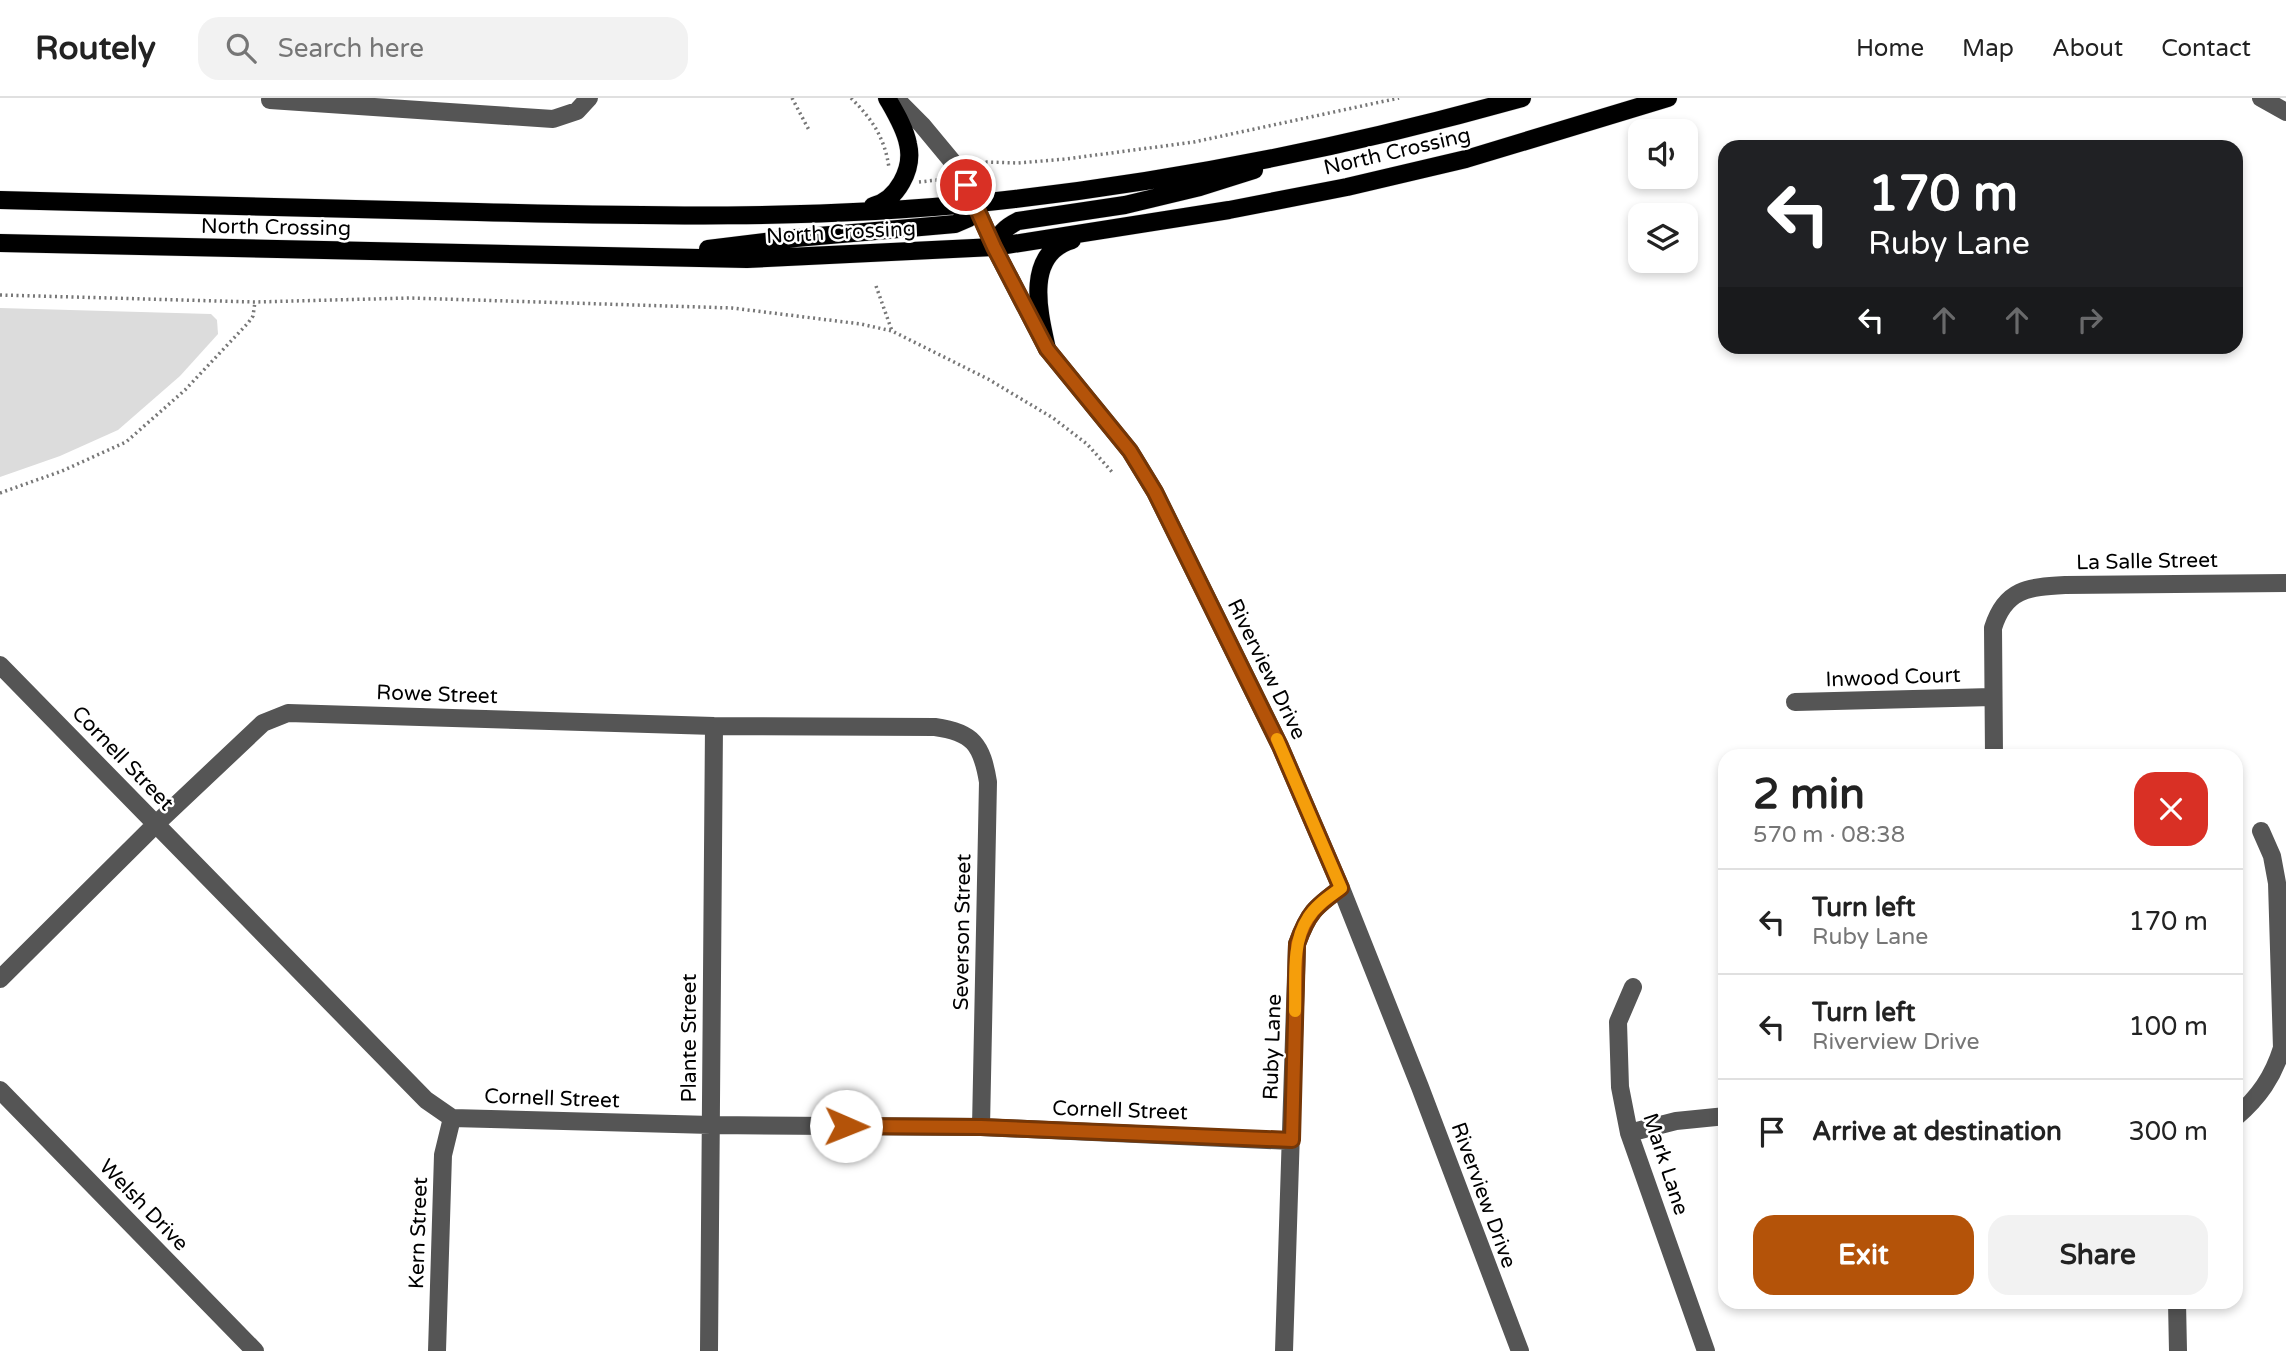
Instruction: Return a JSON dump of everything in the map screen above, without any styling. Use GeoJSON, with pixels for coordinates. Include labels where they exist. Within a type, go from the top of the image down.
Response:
{"type":"FeatureCollection","features":[{"type":"Feature","properties":{"kind":"main road"},"geometry":{"type":"LineString","coordinates":[[858,210],[883,204],[894,194],[904,178],[909,147],[887,98]]}},
{"type":"Feature","properties":{"kind":"main road","name":"North Crossing"},"geometry":{"type":"LineString","coordinates":[[0,200],[722,216],[975,203],[1086,190],[1326,147],[1444,120],[1522,98]]}},
{"type":"Feature","properties":{"kind":"main road","name":"North Crossing"},"geometry":{"type":"LineString","coordinates":[[0,243],[747,259],[994,247],[1103,231],[1347,187],[1466,159],[1668,98]]}},
{"type":"Feature","properties":{"kind":"main road"},"geometry":{"type":"LineString","coordinates":[[994,247],[1005,227],[1018,221],[1125,205],[1200,187],[1326,147]]}},
{"type":"Feature","properties":{"kind":"main road"},"geometry":{"type":"LineString","coordinates":[[626,258],[796,238],[955,224],[970,218],[975,203]]}},
{"type":"Feature","properties":{"kind":"main road"},"geometry":{"type":"LineString","coordinates":[[1047,349],[1037,297],[1045,259],[1062,243],[1103,231]]}},
{"type":"Feature","properties":{"kind":"street"},"geometry":{"type":"LineString","coordinates":[[270,100],[553,120],[578,111],[589,98]]}},
{"type":"Feature","properties":{"kind":"street","name":"Riverview Drive"},"geometry":{"type":"LineString","coordinates":[[895,98],[922,125],[961,172],[994,247],[1047,349],[1130,451],[1155,492],[1280,746],[1341,888],[1520,1351]]}},
{"type":"Feature","properties":{"kind":"street"},"geometry":{"type":"LineString","coordinates":[[2261,98],[2286,113]]}},
{"type":"Feature","properties":{"kind":"street","name":"La Salle Street"},"geometry":{"type":"LineString","coordinates":[[1992,697],[1993,628],[1999,610],[2011,596],[2034,587],[2286,583]]}},
{"type":"Feature","properties":{"kind":"street","name":"Cornell Street"},"geometry":{"type":"LineString","coordinates":[[0,665],[426,1100],[452,1118],[711,1125],[981,1127],[1292,1140]]}},
{"type":"Feature","properties":{"kind":"street"},"geometry":{"type":"LineString","coordinates":[[1992,697],[1994,749]]}},
{"type":"Feature","properties":{"kind":"street","name":"Inwood Court"},"geometry":{"type":"LineString","coordinates":[[1795,702],[1992,697]]}},
{"type":"Feature","properties":{"kind":"street","name":"Rowe Street"},"geometry":{"type":"LineString","coordinates":[[0,979],[156,824],[263,723],[288,713],[714,726],[935,727],[954,729],[975,741]]}},
{"type":"Feature","properties":{"kind":"street","name":"Plante Street"},"geometry":{"type":"LineString","coordinates":[[709,1351],[714,726]]}},
{"type":"Feature","properties":{"kind":"street","name":"Severson Street"},"geometry":{"type":"LineString","coordinates":[[975,741],[984,759],[988,782],[981,1127]]}},
{"type":"Feature","properties":{"kind":"street"},"geometry":{"type":"LineString","coordinates":[[2243,1111],[2255,1100],[2274,1072],[2282,1048],[2277,883],[2272,856],[2261,831]]}},
{"type":"Feature","properties":{"kind":"street","name":"Ruby Lane"},"geometry":{"type":"LineString","coordinates":[[1284,1351],[1297,944],[1306,919],[1319,904],[1341,888]]}},
{"type":"Feature","properties":{"kind":"street","name":"Mark Lane"},"geometry":{"type":"LineString","coordinates":[[1633,987],[1618,1022],[1620,1087],[1629,1133],[1706,1351]]}},
{"type":"Feature","properties":{"kind":"street","name":"Welsh Drive"},"geometry":{"type":"LineString","coordinates":[[0,1090],[255,1351]]}},
{"type":"Feature","properties":{"kind":"street"},"geometry":{"type":"LineString","coordinates":[[1629,1133],[1676,1121],[1718,1117]]}},
{"type":"Feature","properties":{"kind":"street","name":"Kern Street"},"geometry":{"type":"LineString","coordinates":[[437,1351],[443,1155],[452,1118]]}},
{"type":"Feature","properties":{"kind":"street"},"geometry":{"type":"LineString","coordinates":[[2178,1309],[2178,1351]]}},
{"type":"Feature","properties":{"kind":"path"},"geometry":{"type":"LineString","coordinates":[[792,98],[810,132]]}},
{"type":"Feature","properties":{"kind":"path"},"geometry":{"type":"LineString","coordinates":[[851,98],[877,128],[890,172],[914,183],[947,179],[987,162],[1018,163],[1066,159],[1194,142],[1399,98]]}},
{"type":"Feature","properties":{"kind":"path"},"geometry":{"type":"LineString","coordinates":[[876,286],[892,331]]}},
{"type":"Feature","properties":{"kind":"path"},"geometry":{"type":"LineString","coordinates":[[0,295],[255,302],[410,298],[732,308],[820,317],[892,331],[988,379],[1053,418],[1087,444],[1113,473]]}},
{"type":"Feature","properties":{"kind":"path"},"geometry":{"type":"LineString","coordinates":[[0,493],[62,471],[126,442],[185,390],[248,323],[253,316],[255,302]]}},
{"type":"Feature","properties":{"kind":"shaded area"},"geometry":{"type":"Polygon","coordinates":[[[0,308],[211,314],[217,320],[218,334],[180,376],[118,430],[60,456],[0,477],[0,308]]]}},
{"type":"Feature","properties":{"kind":"slow traffic"},"geometry":{"type":"LineString","coordinates":[[1277,739],[1341,888],[1319,904],[1306,919],[1297,944],[1295,1011]]}},
{"type":"Feature","properties":{"kind":"route"},"geometry":{"type":"LineString","coordinates":[[846,1126],[981,1127],[1292,1140],[1297,944],[1306,919],[1319,904],[1341,888],[1280,746],[1155,492],[1130,451],[1047,349],[1024,310],[966,185]]}}]}
